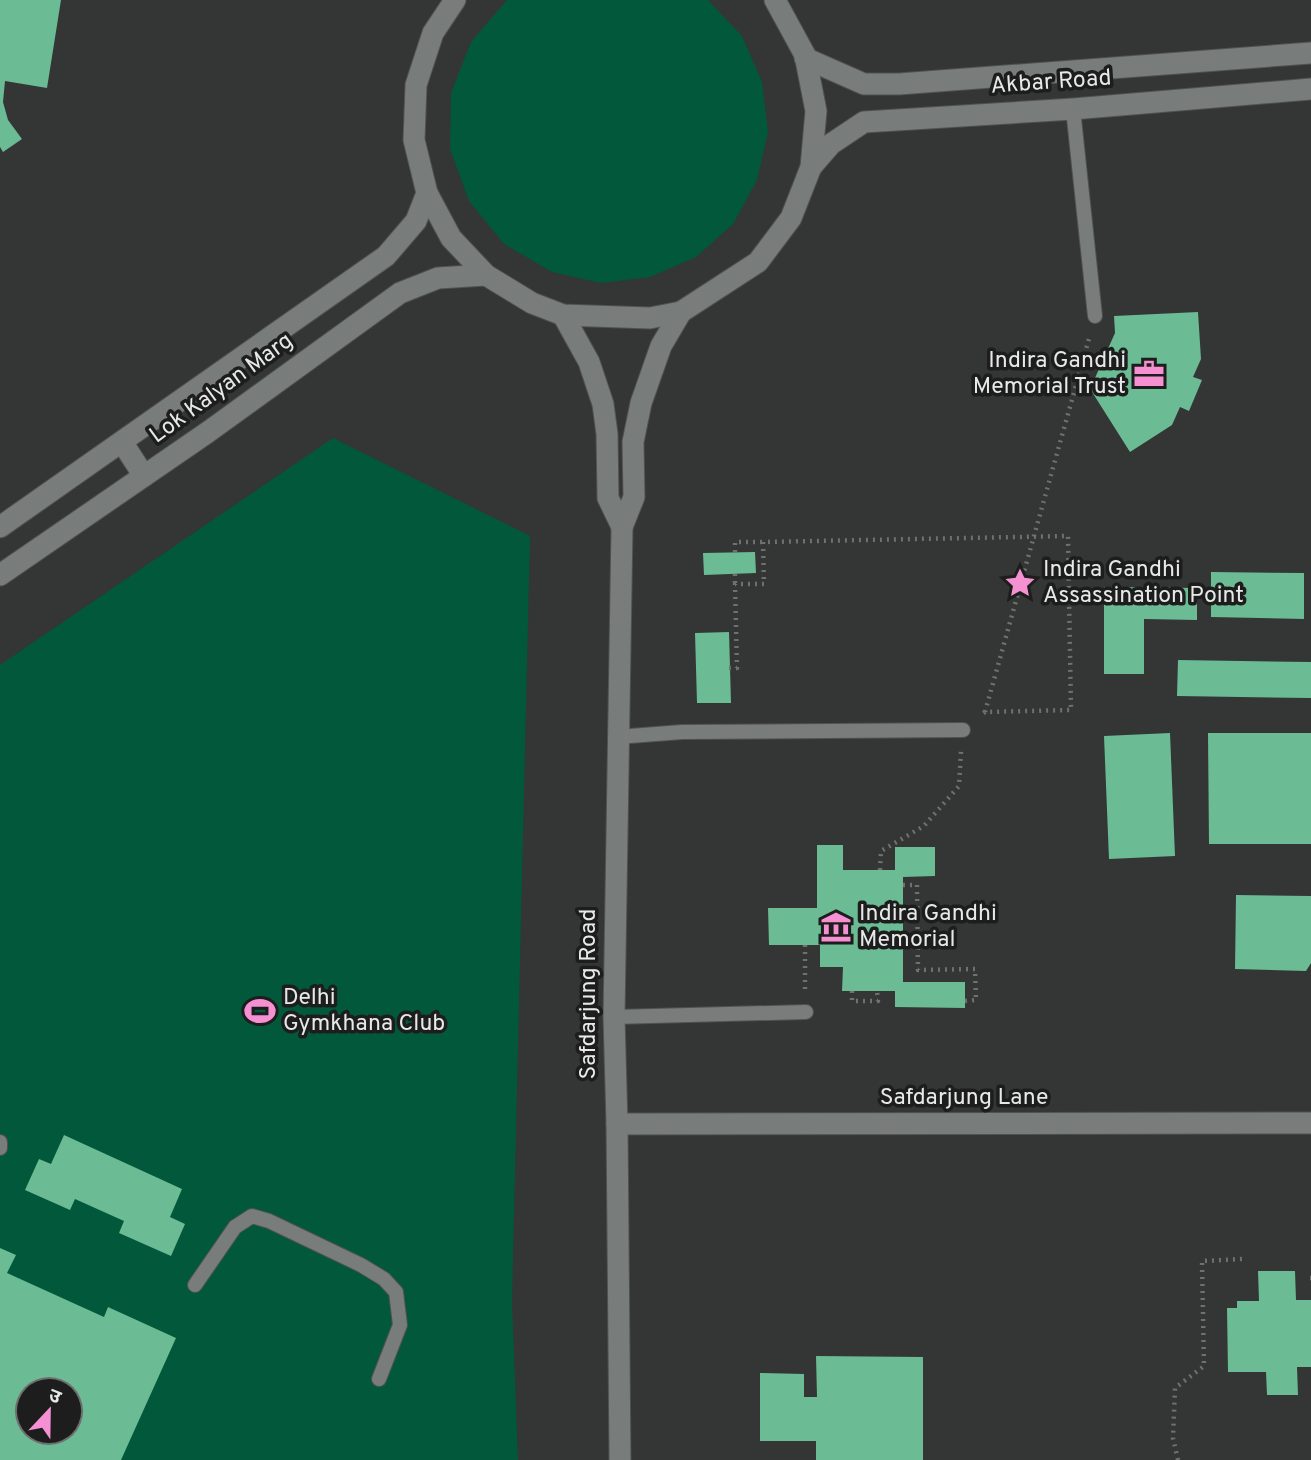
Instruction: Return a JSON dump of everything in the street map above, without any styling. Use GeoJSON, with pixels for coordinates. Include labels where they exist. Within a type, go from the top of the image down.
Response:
{"type":"FeatureCollection","features":[{"type":"Feature","properties":{"kind":"main road"},"geometry":{"type":"LineString","coordinates":[[455,0],[433,33],[416,85],[414,140],[427,193],[451,238],[486,275],[532,303],[563,315],[650,318],[681,312],[758,262],[791,218],[811,167],[816,111],[805,58],[775,0]]}},
{"type":"Feature","properties":{"kind":"main road","name":"Akbar Road"},"geometry":{"type":"LineString","coordinates":[[805,58],[864,84],[899,84],[1311,53]]}},
{"type":"Feature","properties":{"kind":"main road","name":"Akbar Road"},"geometry":{"type":"LineString","coordinates":[[811,167],[831,144],[864,122],[1073,109],[1311,89]]}},
{"type":"Feature","properties":{"kind":"main road","name":"Lok Kalyan Marg"},"geometry":{"type":"LineString","coordinates":[[0,527],[386,256],[416,221],[427,193]]}},
{"type":"Feature","properties":{"kind":"main road","name":"Lok Kalyan Marg"},"geometry":{"type":"LineString","coordinates":[[0,575],[400,293],[438,278],[486,275]]}},
{"type":"Feature","properties":{"kind":"main road","name":"Safdarjung Road"},"geometry":{"type":"LineString","coordinates":[[620,1460],[614,1017],[622,527],[634,497],[633,442],[641,403],[661,346],[681,312]]}},
{"type":"Feature","properties":{"kind":"main road","name":"Safdarjung Road"},"geometry":{"type":"LineString","coordinates":[[563,315],[589,362],[603,404],[607,434],[608,498],[622,527]]}},
{"type":"Feature","properties":{"kind":"main road"},"geometry":{"type":"LineString","coordinates":[[122,442],[144,476]]}},
{"type":"Feature","properties":{"kind":"main road","name":"Safdarjung Lane"},"geometry":{"type":"LineString","coordinates":[[617,1124],[1311,1124]]}},
{"type":"Feature","properties":{"kind":"lane"},"geometry":{"type":"LineString","coordinates":[[1073,109],[1095,316]]}},
{"type":"Feature","properties":{"kind":"lane"},"geometry":{"type":"LineString","coordinates":[[617,737],[682,732],[963,730]]}},
{"type":"Feature","properties":{"kind":"lane"},"geometry":{"type":"LineString","coordinates":[[614,1017],[806,1012]]}},
{"type":"Feature","properties":{"kind":"lane"},"geometry":{"type":"LineString","coordinates":[[0,1142],[0,1148]]}},
{"type":"Feature","properties":{"kind":"lane"},"geometry":{"type":"LineString","coordinates":[[195,1285],[235,1227],[251,1216],[270,1221],[360,1265],[384,1279],[396,1292],[400,1325],[379,1379]]}},
{"type":"Feature","properties":{"kind":"path"},"geometry":{"type":"LineString","coordinates":[[880,870],[881,851],[924,826],[959,786],[963,730],[985,712],[1095,316]]}},
{"type":"Feature","properties":{"kind":"path"},"geometry":{"type":"LineString","coordinates":[[735,552],[735,542],[1068,536],[1072,710],[985,712]]}},
{"type":"Feature","properties":{"kind":"path"},"geometry":{"type":"LineString","coordinates":[[735,584],[764,584],[763,542]]}},
{"type":"Feature","properties":{"kind":"path"},"geometry":{"type":"LineString","coordinates":[[729,668],[737,668],[735,574]]}},
{"type":"Feature","properties":{"kind":"path"},"geometry":{"type":"LineString","coordinates":[[903,885],[917,885],[918,970],[975,969],[976,1000],[965,1001]]}},
{"type":"Feature","properties":{"kind":"path"},"geometry":{"type":"LineString","coordinates":[[804,945],[806,1012]]}},
{"type":"Feature","properties":{"kind":"path"},"geometry":{"type":"LineString","coordinates":[[852,990],[852,1001],[878,1001],[877,991]]}},
{"type":"Feature","properties":{"kind":"path"},"geometry":{"type":"LineString","coordinates":[[1178,1460],[1173,1438],[1175,1388],[1204,1366],[1202,1261],[1242,1259]]}},
{"type":"Feature","properties":{"kind":"green space"},"geometry":{"type":"Polygon","coordinates":[[[507,0],[708,0],[742,36],[762,82],[768,132],[757,180],[733,224],[696,257],[650,277],[601,283],[552,272],[504,244],[469,201],[450,149],[451,93],[471,42],[507,0]]]}},
{"type":"Feature","properties":{"kind":"green space","name":"Delhi Gymkhana Club"},"geometry":{"type":"Polygon","coordinates":[[[333,438],[530,536],[512,1301],[518,1460],[0,1460],[0,665],[333,438]]]}},
{"type":"Feature","properties":{"kind":"building"},"geometry":{"type":"Polygon","coordinates":[[[0,0],[61,0],[47,88],[5,81],[3,102],[8,120],[22,139],[3,152],[0,147],[0,0]]]}},
{"type":"Feature","properties":{"kind":"building"},"geometry":{"type":"Polygon","coordinates":[[[1198,312],[1201,359],[1193,377],[1202,380],[1189,411],[1180,407],[1172,425],[1130,452],[1087,384],[1095,378],[1115,333],[1114,316],[1198,312]]]}},
{"type":"Feature","properties":{"kind":"building"},"geometry":{"type":"Polygon","coordinates":[[[755,552],[756,573],[704,575],[703,553],[755,552]]]}},
{"type":"Feature","properties":{"kind":"building"},"geometry":{"type":"Polygon","coordinates":[[[1211,572],[1304,573],[1304,619],[1211,617],[1211,572]]]}},
{"type":"Feature","properties":{"kind":"building"},"geometry":{"type":"Polygon","coordinates":[[[1104,587],[1197,588],[1197,620],[1144,619],[1144,674],[1104,674],[1104,587]]]}},
{"type":"Feature","properties":{"kind":"building"},"geometry":{"type":"Polygon","coordinates":[[[729,632],[731,703],[697,703],[695,633],[729,632]]]}},
{"type":"Feature","properties":{"kind":"building"},"geometry":{"type":"Polygon","coordinates":[[[1178,660],[1311,662],[1311,698],[1177,696],[1178,660]]]}},
{"type":"Feature","properties":{"kind":"building"},"geometry":{"type":"Polygon","coordinates":[[[1170,733],[1175,856],[1109,859],[1104,736],[1170,733]]]}},
{"type":"Feature","properties":{"kind":"building"},"geometry":{"type":"Polygon","coordinates":[[[1208,733],[1311,733],[1311,844],[1209,844],[1208,733]]]}},
{"type":"Feature","properties":{"kind":"building","name":"Indira Gandhi Memorial"},"geometry":{"type":"Polygon","coordinates":[[[817,845],[843,845],[843,870],[895,870],[895,847],[935,847],[935,876],[903,877],[903,982],[965,982],[965,1008],[895,1007],[895,991],[842,991],[843,967],[820,967],[820,945],[769,945],[768,908],[817,908],[817,845]]]}},
{"type":"Feature","properties":{"kind":"building"},"geometry":{"type":"Polygon","coordinates":[[[1236,895],[1311,896],[1311,963],[1306,971],[1235,969],[1236,895]]]}},
{"type":"Feature","properties":{"kind":"building"},"geometry":{"type":"Polygon","coordinates":[[[64,1135],[182,1189],[170,1217],[185,1224],[171,1256],[119,1233],[124,1221],[75,1199],[70,1210],[25,1190],[39,1159],[51,1164],[64,1135]]]}},
{"type":"Feature","properties":{"kind":"building"},"geometry":{"type":"Polygon","coordinates":[[[0,1248],[16,1255],[7,1273],[104,1317],[108,1307],[176,1338],[121,1460],[0,1460],[0,1248]]]}},
{"type":"Feature","properties":{"kind":"building"},"geometry":{"type":"Polygon","coordinates":[[[1258,1271],[1295,1271],[1296,1300],[1311,1300],[1311,1367],[1297,1367],[1298,1395],[1267,1395],[1266,1372],[1228,1372],[1227,1308],[1237,1308],[1237,1301],[1259,1301],[1258,1271]]]}},
{"type":"Feature","properties":{"kind":"building"},"geometry":{"type":"Polygon","coordinates":[[[816,1356],[923,1357],[923,1460],[816,1460],[816,1441],[760,1441],[760,1373],[804,1374],[804,1397],[817,1397],[816,1356]]]}},
{"type":"Feature","properties":{"kind":"place","name":"Indira Gandhi Memorial Trust"},"geometry":{"type":"Point","coordinates":[1149,374]}},
{"type":"Feature","properties":{"kind":"place","name":"Indira Gandhi Assassination Point"},"geometry":{"type":"Point","coordinates":[1020,583]}},
{"type":"Feature","properties":{"kind":"place","name":"Indira Gandhi Memorial"},"geometry":{"type":"Point","coordinates":[836,927]}},
{"type":"Feature","properties":{"kind":"place","name":"Delhi Gymkhana Club"},"geometry":{"type":"Point","coordinates":[260,1011]}}]}
